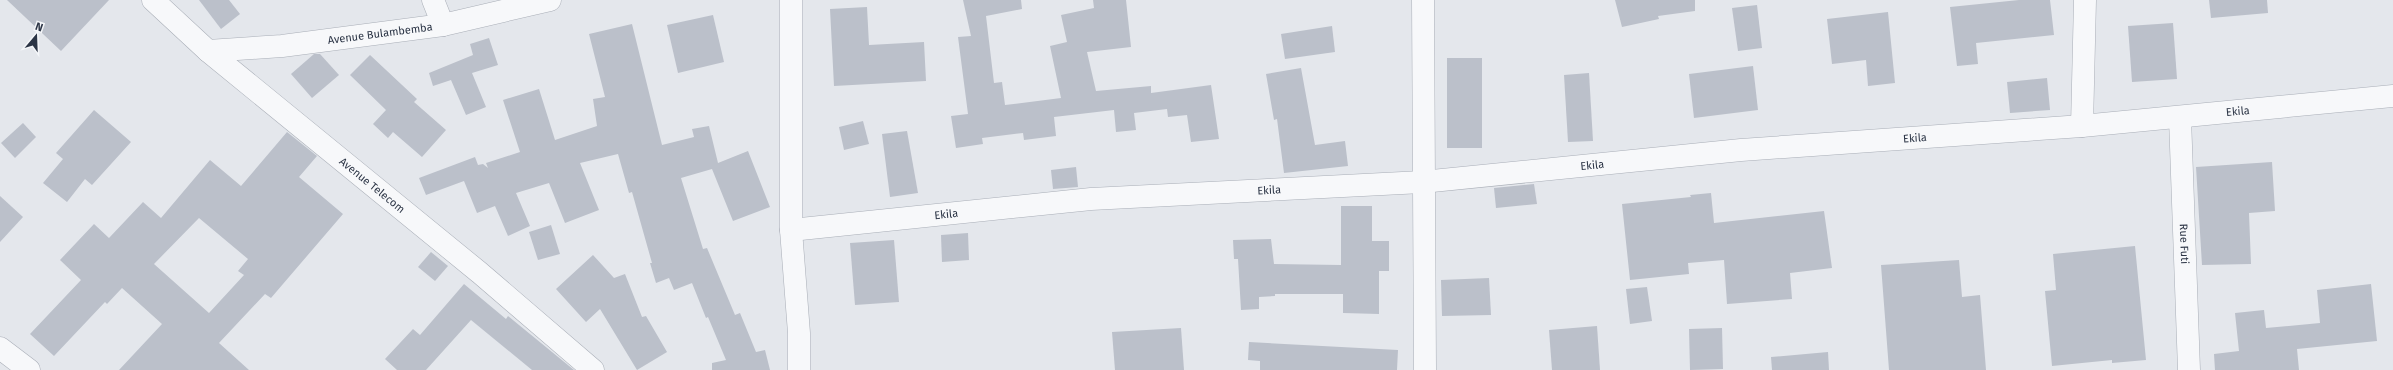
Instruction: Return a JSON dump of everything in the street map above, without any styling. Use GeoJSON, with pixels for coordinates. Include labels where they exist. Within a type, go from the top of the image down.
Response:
{"type":"FeatureCollection","features":[{"type":"Feature","properties":{"kind":"street","name":"Avenue Telecom"},"geometry":{"type":"LineString","coordinates":[[153,0],[208,51],[480,273],[593,370]]}},
{"type":"Feature","properties":{"kind":"street"},"geometry":{"type":"LineString","coordinates":[[433,0],[443,25]]}},
{"type":"Feature","properties":{"kind":"street","name":"Avenue Bulambemba"},"geometry":{"type":"LineString","coordinates":[[208,51],[282,46],[443,25],[550,0]]}},
{"type":"Feature","properties":{"kind":"street"},"geometry":{"type":"LineString","coordinates":[[791,0],[791,230],[799,333],[799,370]]}},
{"type":"Feature","properties":{"kind":"street"},"geometry":{"type":"LineString","coordinates":[[1422,0],[1422,182],[1425,370]]}},
{"type":"Feature","properties":{"kind":"street"},"geometry":{"type":"LineString","coordinates":[[2082,126],[2085,0]]}},
{"type":"Feature","properties":{"kind":"street","name":"Ekila"},"geometry":{"type":"LineString","coordinates":[[791,230],[1091,199],[1422,182],[1742,150],[2180,118],[2393,96]]}},
{"type":"Feature","properties":{"kind":"street","name":"Rue Futi"},"geometry":{"type":"LineString","coordinates":[[2180,118],[2189,370]]}},
{"type":"Feature","properties":{"kind":"street"},"geometry":{"type":"LineString","coordinates":[[0,348],[29,370]]}},
{"type":"Feature","properties":{"kind":"building"},"geometry":{"type":"Polygon","coordinates":[[[7,0],[109,0],[61,51],[7,0]]]}},
{"type":"Feature","properties":{"kind":"building"},"geometry":{"type":"Polygon","coordinates":[[[199,0],[229,0],[240,14],[221,29],[199,0]]]}},
{"type":"Feature","properties":{"kind":"building"},"geometry":{"type":"Polygon","coordinates":[[[963,0],[1021,0],[1022,9],[986,16],[994,83],[1002,82],[1005,105],[1061,98],[1050,46],[1067,42],[1061,15],[1094,8],[1093,0],[1126,0],[1131,47],[1087,52],[1096,91],[1151,86],[1151,93],[1211,85],[1219,139],[1191,142],[1187,115],[1168,117],[1167,109],[1134,113],[1136,130],[1116,132],[1114,110],[1054,117],[1056,136],[1024,140],[1023,133],[982,138],[983,144],[956,148],[951,116],[968,114],[958,37],[971,36],[963,0]]]}},
{"type":"Feature","properties":{"kind":"building"},"geometry":{"type":"Polygon","coordinates":[[[1615,0],[1695,0],[1695,11],[1658,16],[1659,19],[1622,27],[1615,0]]]}},
{"type":"Feature","properties":{"kind":"building"},"geometry":{"type":"Polygon","coordinates":[[[2019,0],[2050,0],[2054,35],[1976,43],[1978,64],[1957,66],[1950,7],[2019,0]]]}},
{"type":"Feature","properties":{"kind":"building"},"geometry":{"type":"Polygon","coordinates":[[[2209,0],[2267,0],[2268,13],[2211,18],[2209,0]]]}},
{"type":"Feature","properties":{"kind":"building"},"geometry":{"type":"Polygon","coordinates":[[[1757,5],[1762,48],[1738,51],[1732,8],[1757,5]]]}},
{"type":"Feature","properties":{"kind":"building"},"geometry":{"type":"Polygon","coordinates":[[[867,7],[869,45],[924,42],[926,81],[834,86],[830,9],[867,7]]]}},
{"type":"Feature","properties":{"kind":"building"},"geometry":{"type":"Polygon","coordinates":[[[1888,12],[1895,83],[1868,86],[1866,60],[1832,64],[1827,19],[1888,12]]]}},
{"type":"Feature","properties":{"kind":"building"},"geometry":{"type":"Polygon","coordinates":[[[713,15],[724,62],[678,73],[667,25],[713,15]]]}},
{"type":"Feature","properties":{"kind":"building"},"geometry":{"type":"Polygon","coordinates":[[[2173,23],[2177,79],[2132,82],[2128,26],[2173,23]]]}},
{"type":"Feature","properties":{"kind":"building"},"geometry":{"type":"Polygon","coordinates":[[[632,24],[662,145],[694,137],[692,129],[709,126],[718,163],[748,151],[770,207],[733,221],[712,169],[681,178],[703,249],[707,248],[735,315],[740,313],[756,352],[765,350],[770,370],[712,370],[712,363],[726,360],[708,317],[706,318],[692,283],[674,290],[669,278],[656,283],[650,263],[652,263],[632,192],[629,193],[618,154],[580,163],[599,210],[565,223],[549,183],[516,193],[530,226],[508,236],[495,206],[477,213],[464,181],[426,195],[419,178],[475,157],[478,165],[483,164],[488,168],[486,163],[520,152],[503,100],[539,89],[555,140],[597,126],[593,99],[605,97],[589,34],[632,24]]]}},
{"type":"Feature","properties":{"kind":"building"},"geometry":{"type":"Polygon","coordinates":[[[1332,26],[1335,52],[1285,59],[1281,34],[1332,26]]]}},
{"type":"Feature","properties":{"kind":"building"},"geometry":{"type":"Polygon","coordinates":[[[489,38],[498,65],[472,73],[486,107],[466,115],[451,80],[433,86],[429,73],[473,55],[470,44],[489,38]]]}},
{"type":"Feature","properties":{"kind":"building"},"geometry":{"type":"Polygon","coordinates":[[[314,54],[320,54],[339,75],[312,98],[291,74],[314,54]]]}},
{"type":"Feature","properties":{"kind":"building"},"geometry":{"type":"Polygon","coordinates":[[[370,55],[417,99],[414,102],[446,130],[422,157],[393,132],[388,138],[373,124],[386,110],[350,75],[370,55]]]}},
{"type":"Feature","properties":{"kind":"building"},"geometry":{"type":"Polygon","coordinates":[[[1447,58],[1482,58],[1482,148],[1447,148],[1447,58]]]}},
{"type":"Feature","properties":{"kind":"building"},"geometry":{"type":"Polygon","coordinates":[[[1753,66],[1758,110],[1694,118],[1689,74],[1753,66]]]}},
{"type":"Feature","properties":{"kind":"building"},"geometry":{"type":"Polygon","coordinates":[[[1301,68],[1315,145],[1345,141],[1348,166],[1284,173],[1277,119],[1274,120],[1266,74],[1301,68]]]}},
{"type":"Feature","properties":{"kind":"building"},"geometry":{"type":"Polygon","coordinates":[[[1589,73],[1593,141],[1568,142],[1564,75],[1589,73]]]}},
{"type":"Feature","properties":{"kind":"building"},"geometry":{"type":"Polygon","coordinates":[[[2047,78],[2050,110],[2010,113],[2007,82],[2047,78]]]}},
{"type":"Feature","properties":{"kind":"building"},"geometry":{"type":"Polygon","coordinates":[[[94,110],[131,142],[92,185],[85,179],[67,202],[43,183],[63,159],[56,153],[94,110]]]}},
{"type":"Feature","properties":{"kind":"building"},"geometry":{"type":"Polygon","coordinates":[[[863,121],[869,144],[844,150],[839,127],[863,121]]]}},
{"type":"Feature","properties":{"kind":"building"},"geometry":{"type":"Polygon","coordinates":[[[23,123],[36,137],[15,158],[1,143],[23,123]]]}},
{"type":"Feature","properties":{"kind":"building"},"geometry":{"type":"Polygon","coordinates":[[[907,131],[918,193],[890,197],[882,134],[907,131]]]}},
{"type":"Feature","properties":{"kind":"building"},"geometry":{"type":"Polygon","coordinates":[[[287,132],[317,156],[299,177],[343,214],[271,298],[265,294],[219,343],[249,370],[119,370],[162,324],[122,288],[107,304],[105,302],[54,356],[30,334],[81,280],[60,260],[94,224],[109,238],[143,202],[161,218],[210,160],[241,186],[287,132]],[[199,218],[154,264],[209,313],[244,275],[238,271],[248,259],[199,218]]]}},
{"type":"Feature","properties":{"kind":"building"},"geometry":{"type":"Polygon","coordinates":[[[2272,162],[2275,211],[2249,213],[2251,264],[2202,265],[2196,167],[2272,162]]]}},
{"type":"Feature","properties":{"kind":"building"},"geometry":{"type":"Polygon","coordinates":[[[1076,167],[1078,187],[1053,189],[1051,170],[1076,167]]]}},
{"type":"Feature","properties":{"kind":"building"},"geometry":{"type":"Polygon","coordinates":[[[1534,184],[1537,204],[1496,208],[1494,188],[1534,184]]]}},
{"type":"Feature","properties":{"kind":"building"},"geometry":{"type":"Polygon","coordinates":[[[1711,193],[1714,223],[1824,211],[1832,268],[1790,273],[1792,299],[1727,304],[1724,260],[1688,263],[1689,274],[1630,280],[1622,204],[1691,197],[1690,195],[1711,193]]]}},
{"type":"Feature","properties":{"kind":"building"},"geometry":{"type":"Polygon","coordinates":[[[0,196],[23,217],[0,242],[0,196]]]}},
{"type":"Feature","properties":{"kind":"building"},"geometry":{"type":"Polygon","coordinates":[[[1341,206],[1372,206],[1372,241],[1389,241],[1389,271],[1379,271],[1379,314],[1343,313],[1343,294],[1275,294],[1275,296],[1259,297],[1259,309],[1241,310],[1238,259],[1234,259],[1233,240],[1271,239],[1274,264],[1341,265],[1341,206]]]}},
{"type":"Feature","properties":{"kind":"building"},"geometry":{"type":"Polygon","coordinates":[[[551,225],[560,254],[538,260],[529,232],[551,225]]]}},
{"type":"Feature","properties":{"kind":"building"},"geometry":{"type":"Polygon","coordinates":[[[968,233],[969,260],[942,262],[941,235],[968,233]]]}},
{"type":"Feature","properties":{"kind":"building"},"geometry":{"type":"Polygon","coordinates":[[[894,240],[899,302],[855,305],[850,243],[894,240]]]}},
{"type":"Feature","properties":{"kind":"building"},"geometry":{"type":"Polygon","coordinates":[[[2135,246],[2146,360],[2112,363],[2112,360],[2052,366],[2045,291],[2056,290],[2053,254],[2135,246]]]}},
{"type":"Feature","properties":{"kind":"building"},"geometry":{"type":"Polygon","coordinates":[[[431,252],[448,266],[435,281],[418,267],[431,252]]]}},
{"type":"Feature","properties":{"kind":"building"},"geometry":{"type":"Polygon","coordinates":[[[593,255],[614,278],[625,274],[642,317],[646,316],[667,352],[637,370],[600,309],[586,322],[556,289],[593,255]]]}},
{"type":"Feature","properties":{"kind":"building"},"geometry":{"type":"Polygon","coordinates":[[[1959,260],[1962,297],[1980,295],[1986,370],[1889,370],[1881,265],[1959,260]]]}},
{"type":"Feature","properties":{"kind":"building"},"geometry":{"type":"Polygon","coordinates":[[[1489,278],[1491,315],[1442,316],[1441,280],[1489,278]]]}},
{"type":"Feature","properties":{"kind":"building"},"geometry":{"type":"Polygon","coordinates":[[[464,284],[506,319],[508,316],[574,370],[532,370],[471,320],[426,370],[397,370],[385,359],[413,329],[420,335],[464,284]]]}},
{"type":"Feature","properties":{"kind":"building"},"geometry":{"type":"Polygon","coordinates":[[[2371,284],[2377,341],[2297,349],[2299,370],[2215,370],[2214,354],[2239,351],[2235,313],[2264,310],[2266,328],[2320,323],[2317,290],[2371,284]]]}},
{"type":"Feature","properties":{"kind":"building"},"geometry":{"type":"Polygon","coordinates":[[[1647,287],[1652,321],[1630,324],[1626,289],[1647,287]]]}},
{"type":"Feature","properties":{"kind":"building"},"geometry":{"type":"Polygon","coordinates":[[[1597,326],[1600,370],[1552,370],[1549,330],[1597,326]]]}},
{"type":"Feature","properties":{"kind":"building"},"geometry":{"type":"Polygon","coordinates":[[[1181,328],[1184,370],[1115,370],[1112,332],[1181,328]]]}},
{"type":"Feature","properties":{"kind":"building"},"geometry":{"type":"Polygon","coordinates":[[[1722,328],[1723,369],[1690,370],[1689,329],[1722,328]]]}},
{"type":"Feature","properties":{"kind":"building"},"geometry":{"type":"Polygon","coordinates":[[[1249,342],[1398,350],[1397,370],[1260,370],[1260,361],[1248,360],[1249,342]]]}},
{"type":"Feature","properties":{"kind":"building"},"geometry":{"type":"Polygon","coordinates":[[[1828,352],[1829,370],[1772,370],[1771,357],[1828,352]]]}}]}
